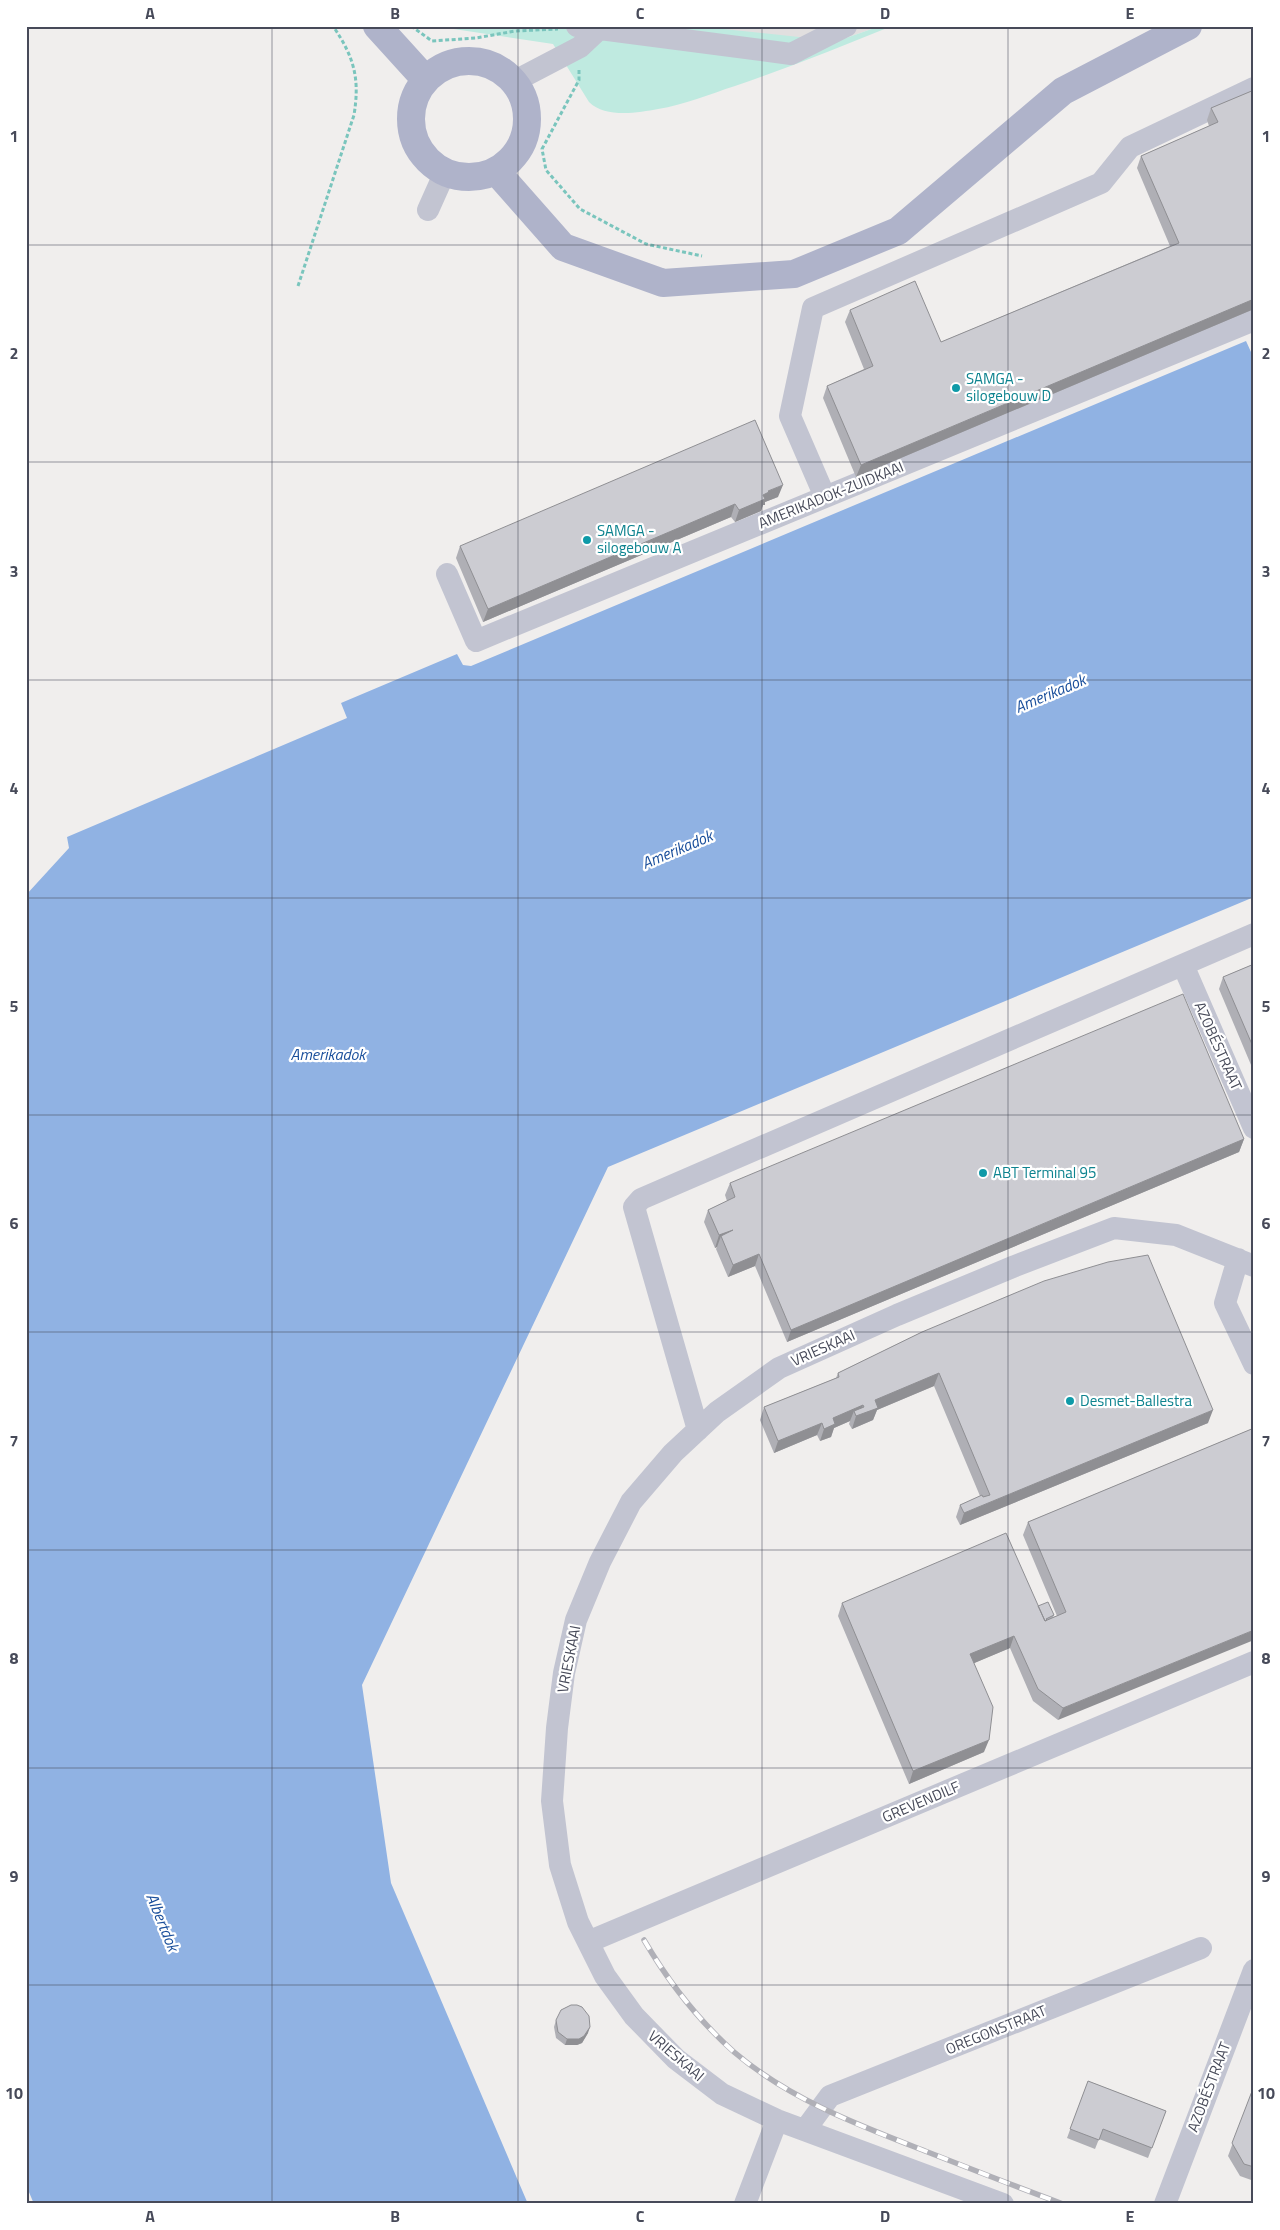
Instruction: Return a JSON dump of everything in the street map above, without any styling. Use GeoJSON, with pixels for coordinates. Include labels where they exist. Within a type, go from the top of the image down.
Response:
{"type":"FeatureCollection","features":[{"type":"Feature","properties":{"kind":"main road"},"geometry":{"type":"LineString","coordinates":[[377,26],[426,80]]}},
{"type":"Feature","properties":{"kind":"main road"},"geometry":{"type":"LineString","coordinates":[[496,171],[562,247],[662,283],[794,274],[898,231],[1063,92],[1188,26]]}},
{"type":"Feature","properties":{"kind":"main road"},"geometry":{"type":"LineString","coordinates":[[463,61],[484,63],[502,72],[513,82],[517,86],[526,105],[527,126],[521,146],[510,160],[496,171],[480,177],[462,177],[445,172],[430,163],[418,149],[412,132],[411,115],[415,97],[426,80],[443,67],[463,61]]}},
{"type":"Feature","properties":{"kind":"street"},"geometry":{"type":"LineString","coordinates":[[513,82],[579,33],[791,54],[846,26]]}},
{"type":"Feature","properties":{"kind":"street"},"geometry":{"type":"LineString","coordinates":[[825,497],[790,416],[813,308],[1101,184],[1130,147],[1254,88]]}},
{"type":"Feature","properties":{"kind":"street"},"geometry":{"type":"LineString","coordinates":[[428,210],[445,172]]}},
{"type":"Feature","properties":{"kind":"street","name":"AMERIKADOK-ZUIDKAAI"},"geometry":{"type":"LineString","coordinates":[[447,574],[476,641],[1254,320]]}},
{"type":"Feature","properties":{"kind":"street"},"geometry":{"type":"LineString","coordinates":[[698,1430],[634,1207],[641,1199],[1254,934]]}},
{"type":"Feature","properties":{"kind":"street","name":"AZOBÉSTRAAT"},"geometry":{"type":"LineString","coordinates":[[1183,965],[1254,1128]]}},
{"type":"Feature","properties":{"kind":"street","name":"VRIESKAAI"},"geometry":{"type":"LineString","coordinates":[[1003,2204],[777,2120],[722,2094],[676,2059],[634,2016],[605,1976],[578,1922],[560,1865],[552,1802],[557,1728],[566,1664],[576,1620],[600,1562],[631,1502],[673,1453],[717,1412],[780,1368],[1015,1266],[1114,1228],[1176,1236],[1246,1263]]}},
{"type":"Feature","properties":{"kind":"street"},"geometry":{"type":"LineString","coordinates":[[1246,1263],[1224,1303],[1254,1364]]}},
{"type":"Feature","properties":{"kind":"street","name":"GREVENDILF"},"geometry":{"type":"LineString","coordinates":[[588,1942],[1254,1662]]}},
{"type":"Feature","properties":{"kind":"street","name":"OREGONSTRAAT"},"geometry":{"type":"LineString","coordinates":[[805,2130],[830,2096],[1201,1948]]}},
{"type":"Feature","properties":{"kind":"street","name":"AZOBÉSTRAAT"},"geometry":{"type":"LineString","coordinates":[[1164,2204],[1254,1970]]}},
{"type":"Feature","properties":{"kind":"street"},"geometry":{"type":"LineString","coordinates":[[745,2204],[777,2120]]}},
{"type":"Feature","properties":{"kind":"path"},"geometry":{"type":"LineString","coordinates":[[298,286],[354,115],[358,92],[355,66],[333,26]]}},
{"type":"Feature","properties":{"kind":"path"},"geometry":{"type":"LineString","coordinates":[[411,26],[432,41],[476,38],[514,31],[579,33],[579,80],[542,149],[546,170],[580,209],[646,244],[708,257]]}},
{"type":"Feature","properties":{"kind":"shaded area"},"geometry":{"type":"Polygon","coordinates":[[[650,26],[880,26],[846,38],[827,40],[650,26]]]}},
{"type":"Feature","properties":{"kind":"green space"},"geometry":{"type":"Polygon","coordinates":[[[434,26],[695,26],[827,40],[846,38],[880,26],[892,26],[794,65],[697,99],[668,107],[622,113],[604,110],[589,102],[553,44],[434,26]]]}},
{"type":"Feature","properties":{"kind":"water","name":"Amerikadok"},"geometry":{"type":"Polygon","coordinates":[[[1246,341],[1251,352],[1254,351],[1254,897],[608,1167],[362,1685],[391,1883],[528,2204],[34,2204],[26,2185],[26,895],[69,848],[67,837],[347,718],[341,703],[457,654],[463,665],[471,666],[1246,341]]]}},
{"type":"Feature","properties":{"kind":"building"},"geometry":{"type":"Polygon","coordinates":[[[1254,90],[1254,299],[861,465],[827,386],[873,366],[850,310],[915,281],[941,342],[1179,243],[1141,156],[1218,122],[1211,108],[1254,90]]]}},
{"type":"Feature","properties":{"kind":"building","name":"SAMGA - silogebouw A"},"geometry":{"type":"Polygon","coordinates":[[[755,420],[783,485],[768,491],[763,495],[765,499],[739,510],[735,504],[488,609],[460,546],[755,420]]]}},
{"type":"Feature","properties":{"kind":"building"},"geometry":{"type":"Polygon","coordinates":[[[1254,964],[1254,1049],[1223,977],[1254,964]]]}},
{"type":"Feature","properties":{"kind":"building","name":"ABT Terminal 95"},"geometry":{"type":"Polygon","coordinates":[[[1183,994],[1244,1139],[791,1330],[759,1254],[733,1265],[721,1236],[733,1230],[719,1235],[708,1210],[735,1197],[730,1183],[1183,994]]]}},
{"type":"Feature","properties":{"kind":"building","name":"Desmet-Ballestra"},"geometry":{"type":"Polygon","coordinates":[[[1148,1255],[1213,1410],[964,1513],[960,1505],[982,1495],[983,1497],[990,1495],[939,1373],[875,1400],[878,1408],[856,1416],[854,1411],[864,1407],[863,1405],[833,1418],[835,1424],[824,1429],[822,1423],[778,1441],[764,1407],[839,1377],[838,1373],[922,1332],[1044,1281],[1108,1262],[1148,1255]]]}},
{"type":"Feature","properties":{"kind":"building"},"geometry":{"type":"Polygon","coordinates":[[[1254,1428],[1254,1630],[1063,1708],[1038,1689],[1014,1636],[970,1654],[993,1707],[989,1740],[913,1771],[842,1603],[1006,1533],[1045,1621],[1066,1612],[1028,1522],[1254,1428]]]}},
{"type":"Feature","properties":{"kind":"building"},"geometry":{"type":"Polygon","coordinates":[[[1048,1602],[1054,1615],[1045,1621],[1038,1606],[1048,1602]]]}},
{"type":"Feature","properties":{"kind":"building"},"geometry":{"type":"Polygon","coordinates":[[[571,2005],[582,2007],[589,2016],[590,2027],[584,2036],[579,2039],[567,2039],[558,2032],[556,2020],[561,2010],[571,2005]]]}},
{"type":"Feature","properties":{"kind":"building"},"geometry":{"type":"Polygon","coordinates":[[[1088,2081],[1166,2111],[1152,2148],[1103,2129],[1099,2140],[1070,2129],[1088,2081]]]}},
{"type":"Feature","properties":{"kind":"building"},"geometry":{"type":"Polygon","coordinates":[[[1254,2086],[1254,2167],[1244,2164],[1232,2143],[1254,2086]]]}},
{"type":"Feature","properties":{"kind":"railway"},"geometry":{"type":"LineString","coordinates":[[644,1940],[674,1985],[708,2027],[734,2052],[778,2084],[850,2121],[1063,2204]]}},
{"type":"Feature","properties":{"kind":"place","name":"SAMGA - silogebouw D"},"geometry":{"type":"Point","coordinates":[956,388]}},
{"type":"Feature","properties":{"kind":"place","name":"SAMGA - silogebouw A"},"geometry":{"type":"Point","coordinates":[587,540]}},
{"type":"Feature","properties":{"kind":"place","name":"ABT Terminal 95"},"geometry":{"type":"Point","coordinates":[983,1173]}},
{"type":"Feature","properties":{"kind":"place","name":"Desmet-Ballestra"},"geometry":{"type":"Point","coordinates":[1070,1401]}},
{"type":"Feature","properties":{"kind":"water label","name":"Albertdok"},"geometry":{"type":"Point","coordinates":[163,1922]}}]}
